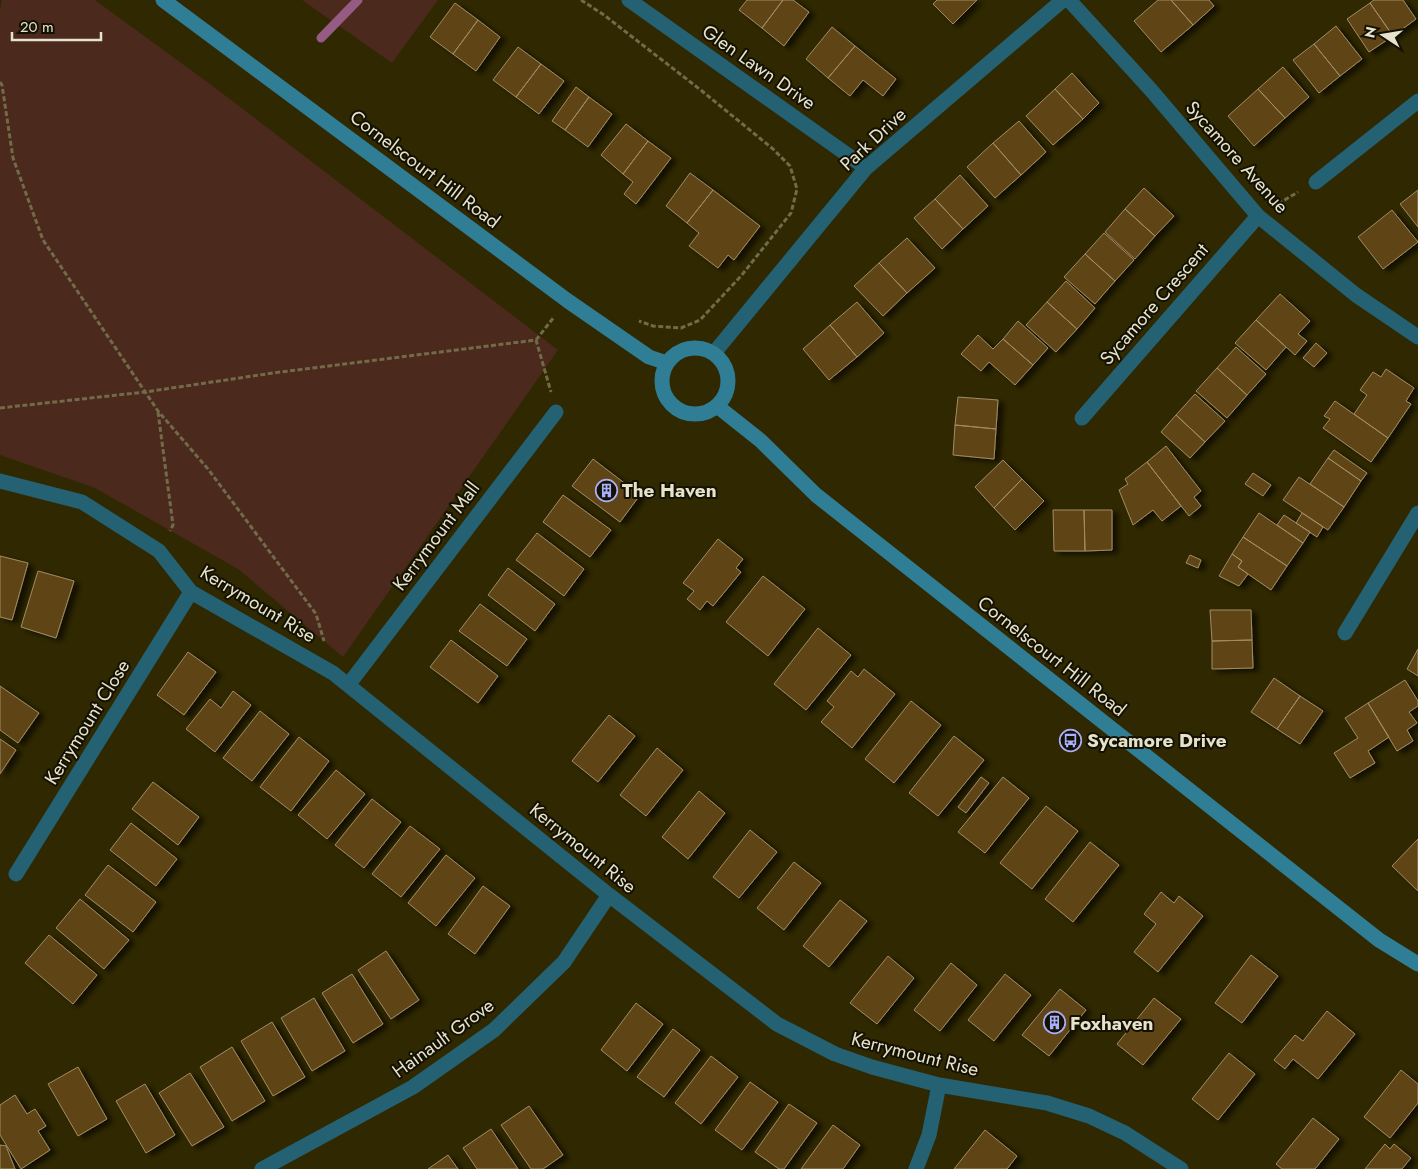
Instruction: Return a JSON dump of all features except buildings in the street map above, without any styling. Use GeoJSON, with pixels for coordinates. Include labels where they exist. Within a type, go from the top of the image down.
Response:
{"type":"FeatureCollection","features":[{"type":"Feature","properties":{"kind":"main road","name":"Cornelscourt Hill Road"},"geometry":{"type":"LineString","coordinates":[[163,0],[568,301],[649,357],[667,363]]}},
{"type":"Feature","properties":{"kind":"main road"},"geometry":{"type":"LineString","coordinates":[[704,348],[721,359],[729,378],[728,389],[717,406],[698,414],[683,411],[670,402],[662,383],[663,372],[667,363],[674,355],[683,350],[704,348]]}},
{"type":"Feature","properties":{"kind":"main road","name":"Cornelscourt Hill Road"},"geometry":{"type":"LineString","coordinates":[[717,406],[761,441],[816,495],[1371,934],[1404,958],[1418,964]]}},
{"type":"Feature","properties":{"kind":"street","name":"Glen Lawn Drive"},"geometry":{"type":"LineString","coordinates":[[629,0],[866,168]]}},
{"type":"Feature","properties":{"kind":"street","name":"Park Drive"},"geometry":{"type":"LineString","coordinates":[[714,353],[866,168],[1062,0]]}},
{"type":"Feature","properties":{"kind":"street","name":"Sycamore Avenue"},"geometry":{"type":"LineString","coordinates":[[1069,0],[1151,90],[1258,216],[1356,295],[1418,337]]}},
{"type":"Feature","properties":{"kind":"street"},"geometry":{"type":"LineString","coordinates":[[1316,182],[1418,101]]}},
{"type":"Feature","properties":{"kind":"street","name":"Sycamore Crescent"},"geometry":{"type":"LineString","coordinates":[[1082,418],[1258,216]]}},
{"type":"Feature","properties":{"kind":"street","name":"Kerrymount Mall"},"geometry":{"type":"LineString","coordinates":[[349,684],[556,412]]}},
{"type":"Feature","properties":{"kind":"street","name":"Kerrymount Rise"},"geometry":{"type":"LineString","coordinates":[[0,481],[82,502],[159,551],[191,592],[349,684],[609,895],[777,1024],[835,1054],[872,1067],[939,1085],[1048,1102],[1089,1116],[1125,1133],[1181,1169]]}},
{"type":"Feature","properties":{"kind":"street"},"geometry":{"type":"LineString","coordinates":[[1345,633],[1418,513]]}},
{"type":"Feature","properties":{"kind":"street","name":"Kerrymount Close"},"geometry":{"type":"LineString","coordinates":[[16,874],[191,592]]}},
{"type":"Feature","properties":{"kind":"street","name":"Hainault Grove"},"geometry":{"type":"LineString","coordinates":[[262,1169],[413,1086],[494,1030],[564,962],[609,895]]}},
{"type":"Feature","properties":{"kind":"street"},"geometry":{"type":"LineString","coordinates":[[916,1169],[929,1134],[939,1085]]}},
{"type":"Feature","properties":{"kind":"path"},"geometry":{"type":"LineString","coordinates":[[581,0],[604,15],[695,85],[772,149],[790,166],[797,189],[791,213],[741,276],[700,320],[681,328],[653,326],[636,319]]}},
{"type":"Feature","properties":{"kind":"path"},"geometry":{"type":"LineString","coordinates":[[0,82],[2,85],[12,158],[43,240],[158,411],[208,470],[316,614],[333,673]]}},
{"type":"Feature","properties":{"kind":"path"},"geometry":{"type":"LineString","coordinates":[[1258,216],[1316,182]]}},
{"type":"Feature","properties":{"kind":"path"},"geometry":{"type":"LineString","coordinates":[[0,408],[145,392],[273,373],[536,340],[568,301]]}},
{"type":"Feature","properties":{"kind":"path"},"geometry":{"type":"LineString","coordinates":[[536,340],[556,412]]}},
{"type":"Feature","properties":{"kind":"path"},"geometry":{"type":"LineString","coordinates":[[158,411],[173,525],[159,551]]}},
{"type":"Feature","properties":{"kind":"shaded area"},"geometry":{"type":"Polygon","coordinates":[[[2,0],[95,0],[214,87],[558,350],[343,657],[238,569],[95,488],[0,455],[0,10],[2,0]]]}},
{"type":"Feature","properties":{"kind":"shaded area"},"geometry":{"type":"Polygon","coordinates":[[[302,0],[438,0],[392,63],[302,0]]]}},
{"type":"Feature","properties":{"kind":"waterway"},"geometry":{"type":"LineString","coordinates":[[321,38],[358,0]]}},
{"type":"Feature","properties":{"kind":"place","name":"The Haven"},"geometry":{"type":"Point","coordinates":[606,490]}},
{"type":"Feature","properties":{"kind":"place","name":"Sycamore Drive"},"geometry":{"type":"Point","coordinates":[1071,740]}},
{"type":"Feature","properties":{"kind":"place","name":"Foxhaven"},"geometry":{"type":"Point","coordinates":[1054,1023]}}]}
